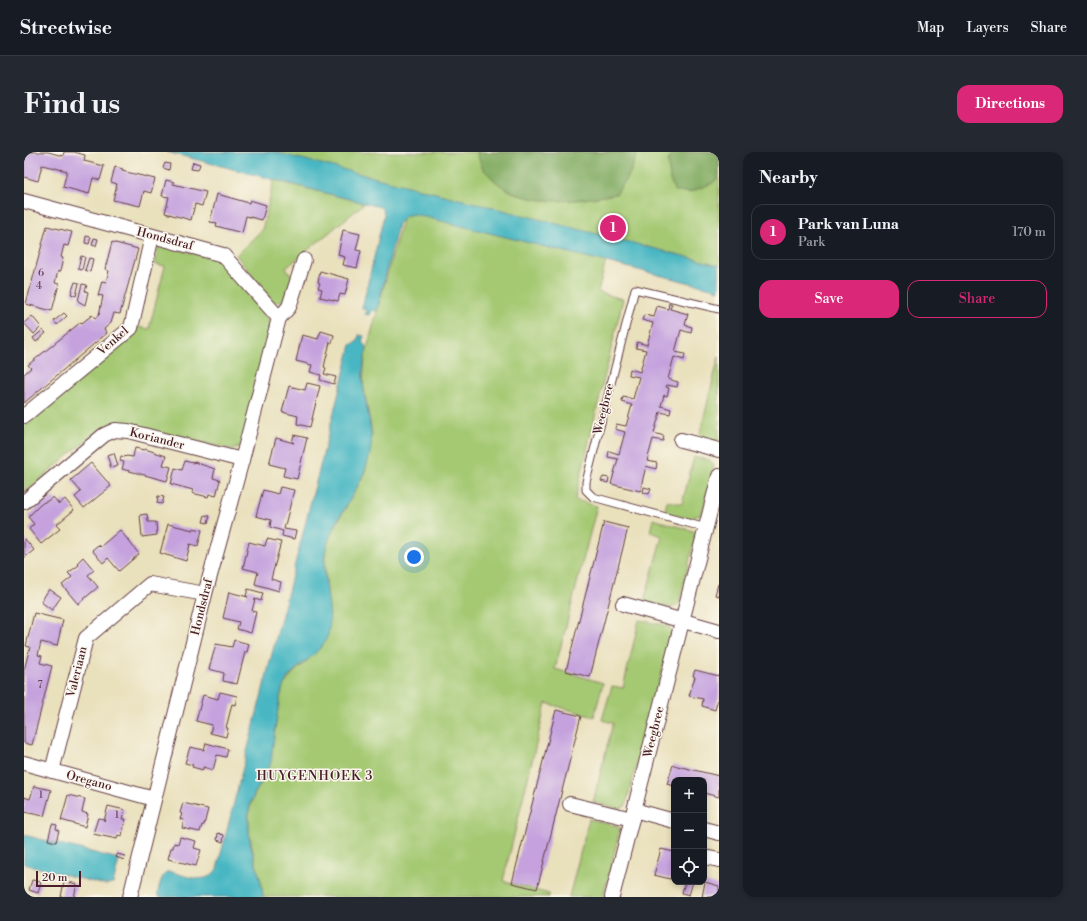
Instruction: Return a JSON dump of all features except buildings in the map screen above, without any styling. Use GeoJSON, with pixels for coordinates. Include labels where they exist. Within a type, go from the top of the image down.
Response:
{"type":"FeatureCollection","features":[{"type":"Feature","properties":{"kind":"street","name":"Hondsdraf"},"geometry":{"type":"LineString","coordinates":[[25,205],[223,254],[279,318]]}},
{"type":"Feature","properties":{"kind":"street","name":"Venkel"},"geometry":{"type":"LineString","coordinates":[[24,416],[131,328],[152,236]]}},
{"type":"Feature","properties":{"kind":"street","name":"Hondsdraf"},"geometry":{"type":"LineString","coordinates":[[130,897],[205,594],[279,318],[290,307],[304,260]]}},
{"type":"Feature","properties":{"kind":"street","name":"Koriander"},"geometry":{"type":"LineString","coordinates":[[24,502],[104,435],[115,430],[128,431],[242,460]]}},
{"type":"Feature","properties":{"kind":"street"},"geometry":{"type":"LineString","coordinates":[[681,440],[719,450]]}},
{"type":"Feature","properties":{"kind":"street","name":"Weegbree"},"geometry":{"type":"LineString","coordinates":[[612,897],[719,476]]}},
{"type":"Feature","properties":{"kind":"street","name":"Valeriaan"},"geometry":{"type":"LineString","coordinates":[[52,771],[86,638],[150,584],[205,594]]}},
{"type":"Feature","properties":{"kind":"street"},"geometry":{"type":"LineString","coordinates":[[623,604],[719,630]]}},
{"type":"Feature","properties":{"kind":"street","name":"Oregano"},"geometry":{"type":"LineString","coordinates":[[24,763],[154,799]]}},
{"type":"Feature","properties":{"kind":"street"},"geometry":{"type":"LineString","coordinates":[[570,804],[671,821]]}},
{"type":"Feature","properties":{"kind":"street"},"geometry":{"type":"LineString","coordinates":[[707,858],[719,860]]}},
{"type":"Feature","properties":{"kind":"lane","name":"Weegbree"},"geometry":{"type":"LineString","coordinates":[[706,528],[593,497],[586,490],[586,482],[635,289],[719,309]]}},
{"type":"Feature","properties":{"kind":"green space"},"geometry":{"type":"Polygon","coordinates":[[[206,152],[719,152],[719,278],[608,252],[598,292],[623,299],[575,500],[597,506],[555,669],[603,683],[594,717],[546,703],[503,881],[549,894],[549,897],[263,897],[262,886],[249,832],[249,810],[255,793],[266,775],[283,686],[293,673],[307,661],[329,616],[325,549],[332,532],[364,475],[372,434],[363,383],[365,356],[406,205],[206,152]]]}},
{"type":"Feature","properties":{"kind":"green space"},"geometry":{"type":"Polygon","coordinates":[[[477,152],[638,152],[630,173],[616,194],[584,199],[551,201],[519,195],[505,188],[492,178],[483,168],[477,152]]]}},
{"type":"Feature","properties":{"kind":"green space"},"geometry":{"type":"Polygon","coordinates":[[[675,152],[719,152],[719,176],[713,183],[690,192],[675,192],[670,180],[668,161],[675,152]]]}},
{"type":"Feature","properties":{"kind":"green space"},"geometry":{"type":"Polygon","coordinates":[[[274,180],[365,203],[286,268],[292,276],[286,299],[277,302],[273,302],[236,255],[262,230],[274,180]]]}},
{"type":"Feature","properties":{"kind":"green space"},"geometry":{"type":"Polygon","coordinates":[[[159,245],[220,260],[268,319],[270,324],[270,335],[242,445],[233,450],[117,422],[101,428],[24,493],[24,427],[137,330],[138,327],[149,329],[165,266],[155,264],[159,245]]]}},
{"type":"Feature","properties":{"kind":"green space"},"geometry":{"type":"Polygon","coordinates":[[[719,356],[719,440],[711,441],[699,437],[719,356]]]}},
{"type":"Feature","properties":{"kind":"green space"},"geometry":{"type":"Polygon","coordinates":[[[694,457],[710,460],[714,466],[702,513],[698,516],[689,518],[665,512],[667,501],[682,504],[694,457]]]}},
{"type":"Feature","properties":{"kind":"green space"},"geometry":{"type":"Polygon","coordinates":[[[653,519],[696,533],[679,604],[672,608],[644,602],[662,536],[650,532],[653,519]]]}},
{"type":"Feature","properties":{"kind":"green space"},"geometry":{"type":"Polygon","coordinates":[[[639,620],[669,626],[672,633],[626,805],[619,809],[593,802],[613,723],[602,720],[612,686],[623,688],[639,620]]]}},
{"type":"Feature","properties":{"kind":"green space"},"geometry":{"type":"Polygon","coordinates":[[[589,819],[619,827],[619,834],[603,897],[569,897],[589,819]]]}},
{"type":"Feature","properties":{"kind":"water"},"geometry":{"type":"Polygon","coordinates":[[[167,152],[274,152],[719,265],[719,290],[413,214],[405,216],[398,224],[377,311],[371,310],[369,315],[365,314],[366,309],[362,308],[384,215],[383,210],[380,207],[167,152]]]}},
{"type":"Feature","properties":{"kind":"water"},"geometry":{"type":"Polygon","coordinates":[[[359,335],[364,336],[362,342],[367,348],[363,379],[371,430],[371,449],[360,481],[335,525],[326,548],[324,569],[330,614],[328,635],[319,650],[292,673],[283,687],[280,696],[271,762],[250,804],[249,816],[251,846],[263,897],[160,897],[158,895],[159,886],[166,872],[202,878],[213,874],[217,869],[351,345],[358,341],[359,335]]]}},
{"type":"Feature","properties":{"kind":"water"},"geometry":{"type":"Polygon","coordinates":[[[24,835],[119,860],[113,884],[105,885],[24,864],[24,835]]]}},
{"type":"Feature","properties":{"kind":"place","name":"Park van Luna"},"geometry":{"type":"Point","coordinates":[613,228]}},
{"type":"Feature","properties":{"kind":"district","name":"HUYGENHOEK 3"},"geometry":{"type":"Point","coordinates":[315,776]}}]}
